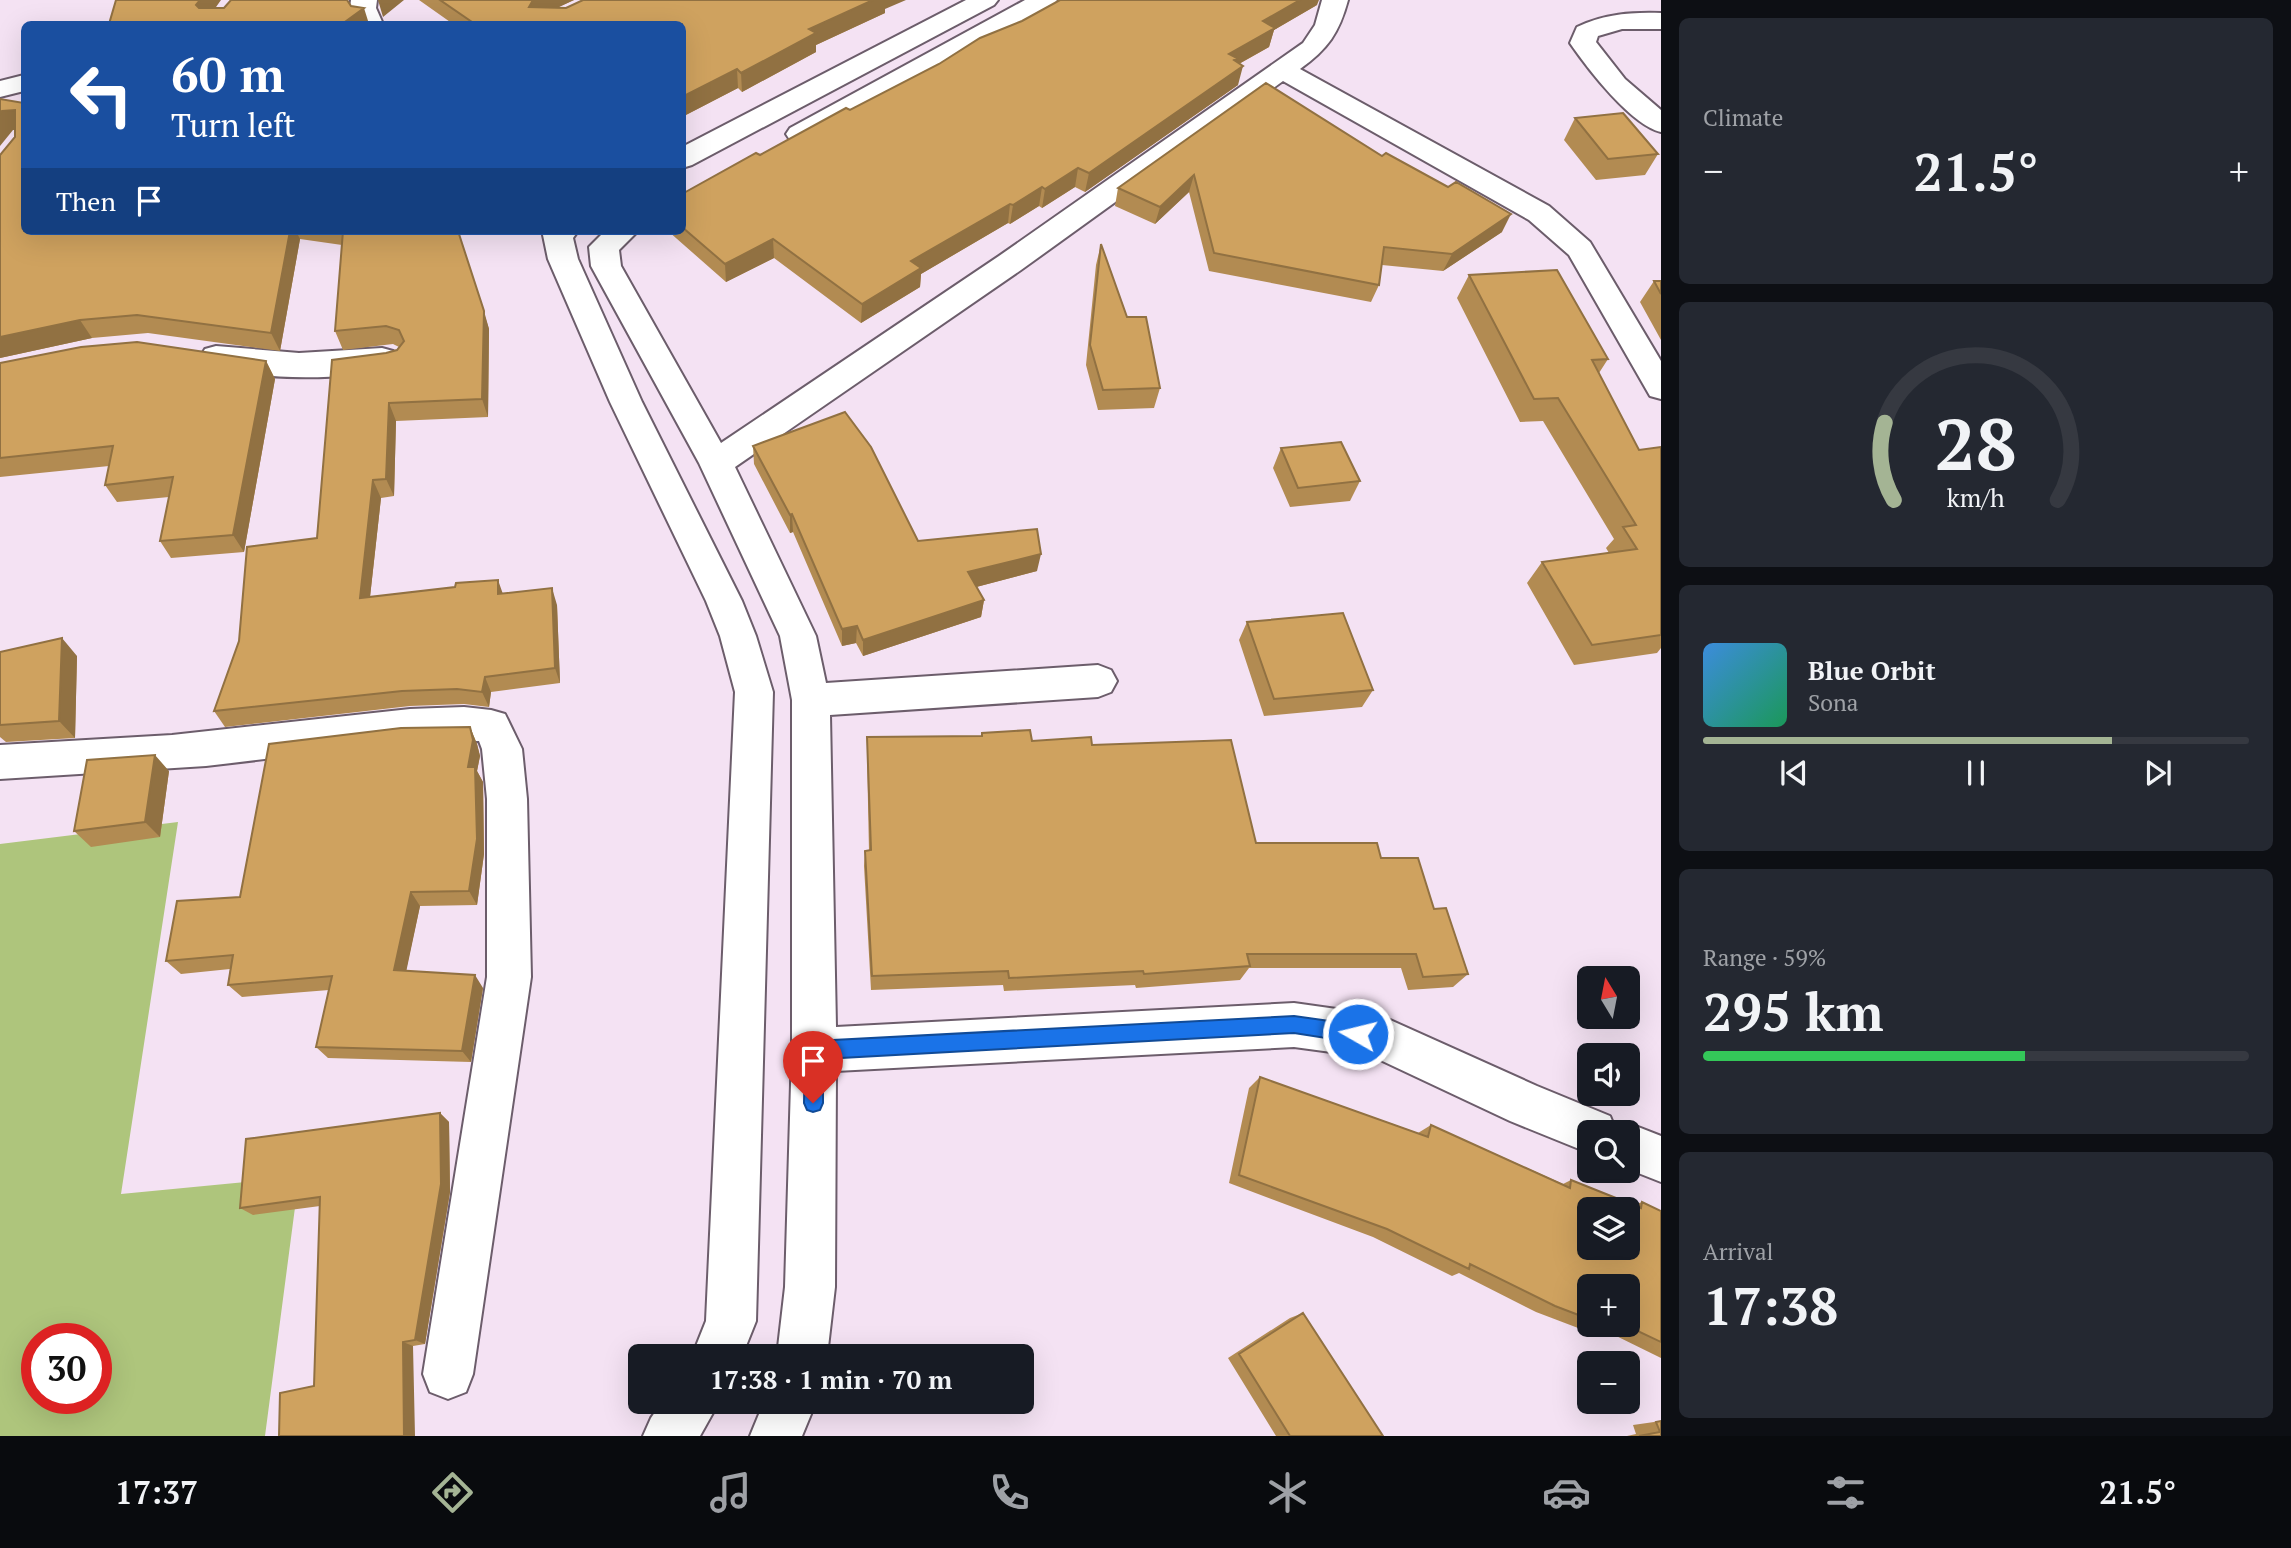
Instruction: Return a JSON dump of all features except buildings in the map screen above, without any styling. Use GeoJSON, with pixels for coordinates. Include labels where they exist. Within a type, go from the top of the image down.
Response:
{"type":"FeatureCollection","features":[{"type":"Feature","properties":{"kind":"street"},"geometry":{"type":"LineString","coordinates":[[364,0],[363,8],[370,21]]}},
{"type":"Feature","properties":{"kind":"street"},"geometry":{"type":"LineString","coordinates":[[686,157],[985,0]]}},
{"type":"Feature","properties":{"kind":"street"},"geometry":{"type":"LineString","coordinates":[[779,145],[1044,0]]}},
{"type":"Feature","properties":{"kind":"street"},"geometry":{"type":"LineString","coordinates":[[716,463],[1010,263],[1312,48],[1328,26],[1335,0]]}},
{"type":"Feature","properties":{"kind":"street"},"geometry":{"type":"LineString","coordinates":[[1661,21],[1620,20],[1605,23],[1586,32],[1583,43],[1616,85],[1661,124]]}},
{"type":"Feature","properties":{"kind":"street"},"geometry":{"type":"LineString","coordinates":[[1281,69],[1539,213],[1580,249],[1661,388]]}},
{"type":"Feature","properties":{"kind":"street"},"geometry":{"type":"LineString","coordinates":[[0,89],[21,84]]}},
{"type":"Feature","properties":{"kind":"street"},"geometry":{"type":"LineString","coordinates":[[618,235],[604,247],[606,266],[716,463],[798,636],[811,700],[814,1051],[810,1286],[803,1344]]}},
{"type":"Feature","properties":{"kind":"street"},"geometry":{"type":"LineString","coordinates":[[563,245],[606,266]]}},
{"type":"Feature","properties":{"kind":"street"},"geometry":{"type":"LineString","coordinates":[[563,245],[626,402],[724,601],[738,636],[754,692],[731,1321],[722,1344]]}},
{"type":"Feature","properties":{"kind":"street"},"geometry":{"type":"LineString","coordinates":[[191,351],[261,364],[298,366],[392,358]]}},
{"type":"Feature","properties":{"kind":"street"},"geometry":{"type":"LineString","coordinates":[[811,700],[1098,681]]}},
{"type":"Feature","properties":{"kind":"street"},"geometry":{"type":"LineString","coordinates":[[0,762],[125,758],[415,725],[464,722],[491,726],[502,749],[507,799],[509,976],[448,1374]]}},
{"type":"Feature","properties":{"kind":"street"},"geometry":{"type":"LineString","coordinates":[[814,1051],[1294,1024],[1379,1037],[1577,1125]]}},
{"type":"Feature","properties":{"kind":"street"},"geometry":{"type":"LineString","coordinates":[[1640,1151],[1661,1159]]}},
{"type":"Feature","properties":{"kind":"street"},"geometry":{"type":"LineString","coordinates":[[669,1436],[684,1414]]}},
{"type":"Feature","properties":{"kind":"green space"},"geometry":{"type":"Polygon","coordinates":[[[178,822],[121,1194],[299,1177],[265,1436],[0,1436],[0,844],[178,822]]]}},
{"type":"Feature","properties":{"kind":"route"},"geometry":{"type":"LineString","coordinates":[[813,1103],[814,1051],[1294,1024],[1358,1034]]}}]}
